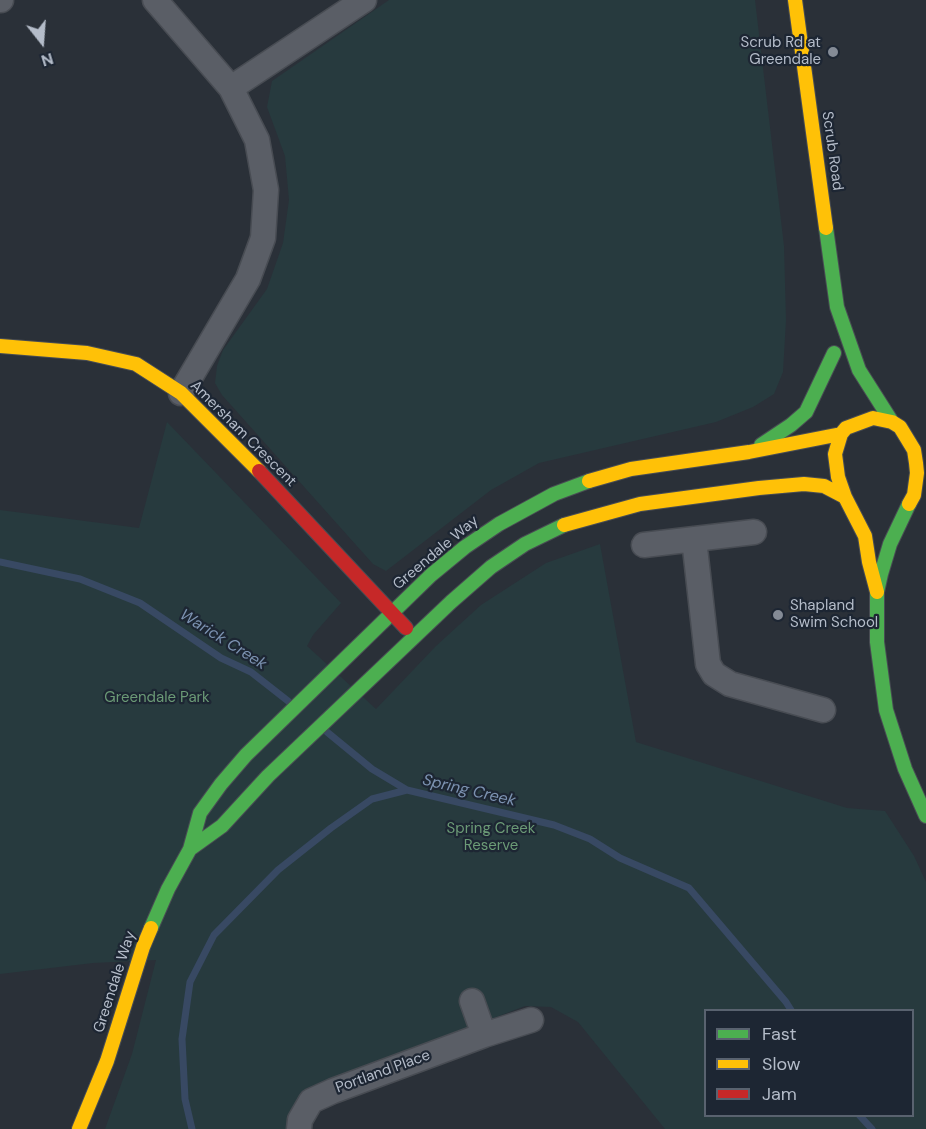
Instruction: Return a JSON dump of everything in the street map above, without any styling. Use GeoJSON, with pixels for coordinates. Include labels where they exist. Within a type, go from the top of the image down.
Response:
{"type":"FeatureCollection","features":[{"type":"Feature","properties":{"kind":"street"},"geometry":{"type":"LineString","coordinates":[[155,0],[231,88],[257,140],[266,190],[263,238],[248,279],[181,393]]}},
{"type":"Feature","properties":{"kind":"street"},"geometry":{"type":"LineString","coordinates":[[231,88],[364,0]]}},
{"type":"Feature","properties":{"kind":"street","name":"Scrub Road"},"geometry":{"type":"LineString","coordinates":[[795,0],[837,308],[859,370],[896,425]]}},
{"type":"Feature","properties":{"kind":"street","name":"Scrub Road"},"geometry":{"type":"LineString","coordinates":[[837,308],[834,353],[838,380]]}},
{"type":"Feature","properties":{"kind":"street","name":"Amersham Crescent"},"geometry":{"type":"LineString","coordinates":[[0,346],[87,353],[136,364],[181,393],[228,438],[413,636]]}},
{"type":"Feature","properties":{"kind":"street"},"geometry":{"type":"LineString","coordinates":[[749,453],[806,412],[834,353]]}},
{"type":"Feature","properties":{"kind":"street"},"geometry":{"type":"LineString","coordinates":[[917,426],[896,425],[873,418],[858,422],[844,427],[835,454],[838,477],[845,497],[865,536],[877,592],[877,642],[886,710],[905,769],[926,816]]}},
{"type":"Feature","properties":{"kind":"street"},"geometry":{"type":"LineString","coordinates":[[877,592],[890,544],[908,508],[920,492],[914,450],[896,425]]}},
{"type":"Feature","properties":{"kind":"street","name":"Greendale Way"},"geometry":{"type":"LineString","coordinates":[[79,1129],[107,1060],[143,947],[155,916],[190,849],[200,813],[246,755],[392,612],[465,547],[499,524],[554,494],[631,469],[749,453],[844,427]]}},
{"type":"Feature","properties":{"kind":"street","name":"Greendale Way"},"geometry":{"type":"LineString","coordinates":[[190,849],[222,826],[268,776],[413,636],[492,567],[525,544],[559,526],[640,504],[804,484],[824,486],[845,497]]}},
{"type":"Feature","properties":{"kind":"street"},"geometry":{"type":"LineString","coordinates":[[854,515],[870,523],[883,523],[908,508]]}},
{"type":"Feature","properties":{"kind":"street"},"geometry":{"type":"LineString","coordinates":[[644,545],[754,532]]}},
{"type":"Feature","properties":{"kind":"street"},"geometry":{"type":"LineString","coordinates":[[694,539],[708,664],[714,674],[730,684],[823,710]]}},
{"type":"Feature","properties":{"kind":"street"},"geometry":{"type":"LineString","coordinates":[[472,1001],[484,1035]]}},
{"type":"Feature","properties":{"kind":"street","name":"Portland Place"},"geometry":{"type":"LineString","coordinates":[[299,1129],[300,1120],[311,1101],[333,1090],[531,1020]]}},
{"type":"Feature","properties":{"kind":"green space"},"geometry":{"type":"Polygon","coordinates":[[[389,0],[755,0],[784,246],[786,320],[783,372],[774,394],[753,407],[716,422],[539,463],[491,490],[386,571],[373,564],[222,395],[215,383],[217,366],[223,350],[267,289],[283,243],[289,200],[285,156],[267,107],[272,81],[389,0]]]}},
{"type":"Feature","properties":{"kind":"green space","name":"Spring Creek Reserve"},"geometry":{"type":"Polygon","coordinates":[[[167,422],[341,603],[313,635],[307,646],[376,709],[436,646],[481,605],[546,563],[600,544],[636,742],[847,808],[885,811],[914,856],[926,882],[926,1129],[665,1129],[578,1022],[551,1007],[525,1006],[347,1075],[311,1093],[286,1129],[105,1129],[132,1054],[156,960],[93,963],[0,974],[0,510],[139,528],[167,422]]]}},
{"type":"Feature","properties":{"kind":"waterway","name":"Warick Creek"},"geometry":{"type":"LineString","coordinates":[[0,562],[80,579],[140,603],[221,658],[251,672],[288,701]]}},
{"type":"Feature","properties":{"kind":"waterway","name":"Warick Creek"},"geometry":{"type":"LineString","coordinates":[[327,732],[372,769],[407,790]]}},
{"type":"Feature","properties":{"kind":"waterway","name":"Spring Creek"},"geometry":{"type":"LineString","coordinates":[[192,1129],[185,1099],[182,1039],[190,982],[214,935],[278,870],[331,828],[372,799],[407,790],[554,825],[590,839],[620,858],[689,888],[790,1009]]}},
{"type":"Feature","properties":{"kind":"waterway","name":"Spring Creek"},"geometry":{"type":"LineString","coordinates":[[861,1117],[872,1129]]}},
{"type":"Feature","properties":{"kind":"traffic: fast"},"geometry":{"type":"LineString","coordinates":[[826,228],[837,307],[859,370],[892,422]]}},
{"type":"Feature","properties":{"kind":"traffic: fast"},"geometry":{"type":"LineString","coordinates":[[761,445],[806,412],[834,353]]}},
{"type":"Feature","properties":{"kind":"traffic: fast"},"geometry":{"type":"LineString","coordinates":[[151,928],[168,889],[190,849],[200,813],[246,755],[431,575],[465,547],[499,524],[554,494],[589,481]]}},
{"type":"Feature","properties":{"kind":"traffic: fast"},"geometry":{"type":"LineString","coordinates":[[909,504],[890,544],[881,574],[877,592],[877,642],[886,710],[905,769],[926,816]]}},
{"type":"Feature","properties":{"kind":"traffic: fast"},"geometry":{"type":"LineString","coordinates":[[190,849],[222,826],[268,776],[451,602],[491,567],[525,544],[564,525]]}},
{"type":"Feature","properties":{"kind":"traffic: slow"},"geometry":{"type":"LineString","coordinates":[[795,0],[826,228]]}},
{"type":"Feature","properties":{"kind":"traffic: slow"},"geometry":{"type":"LineString","coordinates":[[0,346],[87,353],[136,364],[181,393],[259,471]]}},
{"type":"Feature","properties":{"kind":"traffic: slow"},"geometry":{"type":"LineString","coordinates":[[877,592],[865,536],[845,497],[838,477],[835,454],[841,434],[846,428],[873,418],[892,422],[900,427],[914,450],[916,463],[914,495],[909,504]]}},
{"type":"Feature","properties":{"kind":"traffic: slow"},"geometry":{"type":"LineString","coordinates":[[589,481],[631,469],[749,452],[841,434]]}},
{"type":"Feature","properties":{"kind":"traffic: slow"},"geometry":{"type":"LineString","coordinates":[[564,525],[640,504],[759,488],[804,484],[824,486],[845,497]]}},
{"type":"Feature","properties":{"kind":"traffic: slow"},"geometry":{"type":"LineString","coordinates":[[79,1129],[107,1061],[151,928]]}},
{"type":"Feature","properties":{"kind":"traffic: jam"},"geometry":{"type":"LineString","coordinates":[[259,471],[406,628]]}},
{"type":"Feature","properties":{"kind":"place","name":"Scrub Rd at Greendale"},"geometry":{"type":"Point","coordinates":[833,52]}},
{"type":"Feature","properties":{"kind":"place","name":"Shapland Swim School"},"geometry":{"type":"Point","coordinates":[778,615]}},
{"type":"Feature","properties":{"kind":"park label","name":"Greendale Park"},"geometry":{"type":"Point","coordinates":[157,698]}}]}
